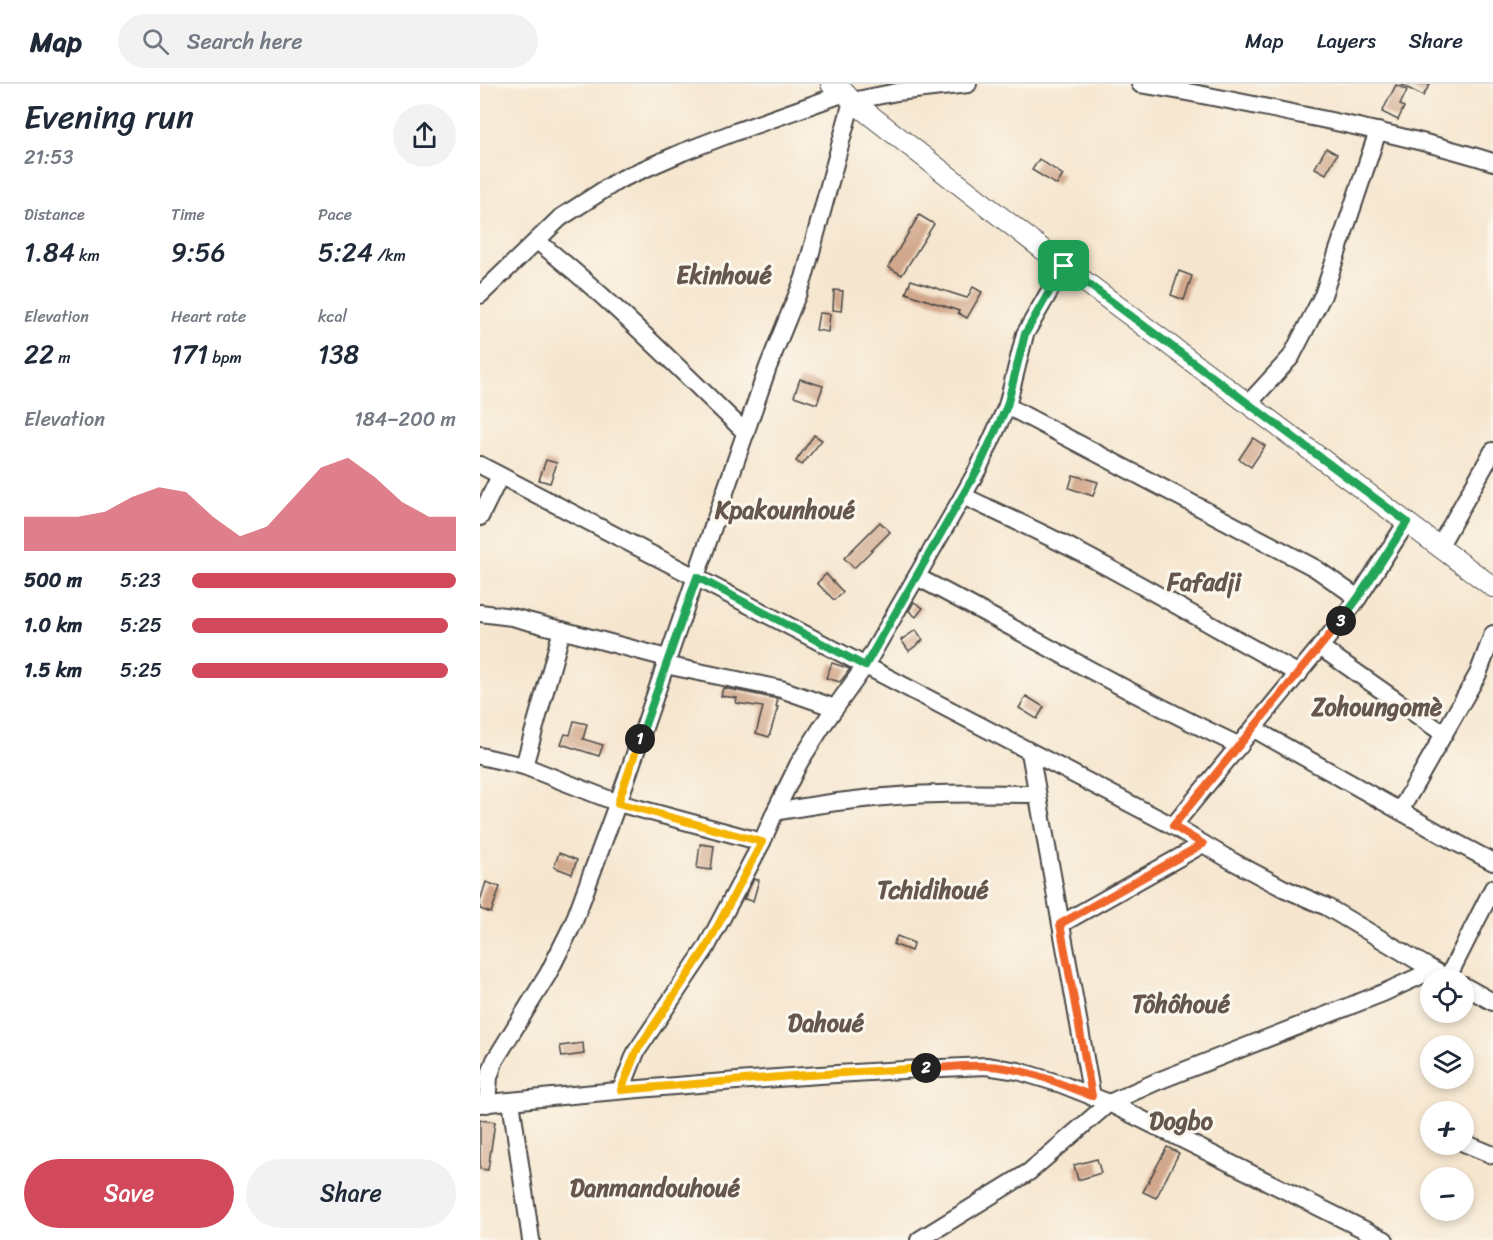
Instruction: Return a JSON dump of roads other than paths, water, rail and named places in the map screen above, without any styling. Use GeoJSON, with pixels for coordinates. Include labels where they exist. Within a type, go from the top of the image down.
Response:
{"type":"FeatureCollection","features":[{"type":"Feature","properties":{"kind":"main road"},"geometry":{"type":"LineString","coordinates":[[843,92],[1064,266],[1493,587]]}},
{"type":"Feature","properties":{"kind":"street"},"geometry":{"type":"LineString","coordinates":[[480,295],[560,218],[619,180],[683,152],[843,92],[968,84]]}},
{"type":"Feature","properties":{"kind":"street"},"geometry":{"type":"LineString","coordinates":[[1140,84],[1195,93],[1378,131],[1448,148],[1493,162]]}},
{"type":"Feature","properties":{"kind":"street"},"geometry":{"type":"LineString","coordinates":[[843,92],[804,278],[768,367],[618,803],[573,924],[548,974],[495,1060],[484,1104],[621,1090],[824,1074],[986,1066],[1018,1071],[1061,1084],[1109,1103],[1385,1240]]}},
{"type":"Feature","properties":{"kind":"street"},"geometry":{"type":"LineString","coordinates":[[1248,404],[1291,357],[1323,295],[1378,131]]}},
{"type":"Feature","properties":{"kind":"street"},"geometry":{"type":"LineString","coordinates":[[537,241],[566,263],[627,319],[746,433]]}},
{"type":"Feature","properties":{"kind":"street"},"geometry":{"type":"LineString","coordinates":[[621,1090],[636,1052],[706,948],[762,842],[799,763],[865,666],[979,467],[1007,406],[1025,334],[1064,266]]}},
{"type":"Feature","properties":{"kind":"street"},"geometry":{"type":"LineString","coordinates":[[1007,406],[1315,568],[1358,598]]}},
{"type":"Feature","properties":{"kind":"street"},"geometry":{"type":"LineString","coordinates":[[1439,547],[1493,451]]}},
{"type":"Feature","properties":{"kind":"street"},"geometry":{"type":"LineString","coordinates":[[480,465],[1173,826],[1283,888],[1327,907],[1432,969]]}},
{"type":"Feature","properties":{"kind":"street"},"geometry":{"type":"LineString","coordinates":[[480,518],[500,476]]}},
{"type":"Feature","properties":{"kind":"street"},"geometry":{"type":"LineString","coordinates":[[963,496],[1082,554],[1299,674]]}},
{"type":"Feature","properties":{"kind":"street"},"geometry":{"type":"LineString","coordinates":[[1173,826],[1299,674],[1358,598],[1407,522]]}},
{"type":"Feature","properties":{"kind":"street"},"geometry":{"type":"LineString","coordinates":[[917,577],[1103,678],[1240,746]]}},
{"type":"Feature","properties":{"kind":"street"},"geometry":{"type":"LineString","coordinates":[[480,614],[512,617],[562,630],[666,661],[782,689],[835,708]]}},
{"type":"Feature","properties":{"kind":"street"},"geometry":{"type":"LineString","coordinates":[[524,766],[562,630]]}},
{"type":"Feature","properties":{"kind":"street"},"geometry":{"type":"LineString","coordinates":[[1400,811],[1478,674],[1493,634]]}},
{"type":"Feature","properties":{"kind":"street"},"geometry":{"type":"LineString","coordinates":[[1320,647],[1444,734]]}},
{"type":"Feature","properties":{"kind":"street"},"geometry":{"type":"LineString","coordinates":[[1254,729],[1493,862]]}},
{"type":"Feature","properties":{"kind":"street"},"geometry":{"type":"LineString","coordinates":[[1030,752],[1092,1096]]}},
{"type":"Feature","properties":{"kind":"street"},"geometry":{"type":"LineString","coordinates":[[480,756],[524,766],[618,803],[762,842]]}},
{"type":"Feature","properties":{"kind":"street"},"geometry":{"type":"LineString","coordinates":[[775,812],[815,804],[888,797],[939,794],[1037,794]]}},
{"type":"Feature","properties":{"kind":"street"},"geometry":{"type":"LineString","coordinates":[[1060,924],[1203,844]]}},
{"type":"Feature","properties":{"kind":"street"},"geometry":{"type":"LineString","coordinates":[[1449,969],[1487,915],[1493,888]]}},
{"type":"Feature","properties":{"kind":"street"},"geometry":{"type":"LineString","coordinates":[[919,1240],[1029,1172],[1109,1103],[1158,1081],[1383,993],[1420,983]]}},
{"type":"Feature","properties":{"kind":"street"},"geometry":{"type":"LineString","coordinates":[[1474,992],[1493,1002]]}},
{"type":"Feature","properties":{"kind":"street"},"geometry":{"type":"LineString","coordinates":[[511,1101],[531,1240]]}},
{"type":"Feature","properties":{"kind":"street"},"geometry":{"type":"LineString","coordinates":[[1474,1147],[1493,1155]]}},
{"type":"Feature","properties":{"kind":"district","name":"Ekinhoué"},"geometry":{"type":"Point","coordinates":[724,275]}},
{"type":"Feature","properties":{"kind":"district","name":"Kpakounhoué"},"geometry":{"type":"Point","coordinates":[785,510]}},
{"type":"Feature","properties":{"kind":"district","name":"Fafadji"},"geometry":{"type":"Point","coordinates":[1204,582]}},
{"type":"Feature","properties":{"kind":"district","name":"Zohoungomè"},"geometry":{"type":"Point","coordinates":[1377,707]}},
{"type":"Feature","properties":{"kind":"district","name":"Tchidihoué"},"geometry":{"type":"Point","coordinates":[933,890]}},
{"type":"Feature","properties":{"kind":"district","name":"Tôhôhoué"},"geometry":{"type":"Point","coordinates":[1181,1004]}},
{"type":"Feature","properties":{"kind":"district","name":"Dahoué"},"geometry":{"type":"Point","coordinates":[826,1023]}},
{"type":"Feature","properties":{"kind":"district","name":"Dogbo"},"geometry":{"type":"Point","coordinates":[1181,1121]}},
{"type":"Feature","properties":{"kind":"district","name":"Danmandouhoué"},"geometry":{"type":"Point","coordinates":[655,1188]}}]}
